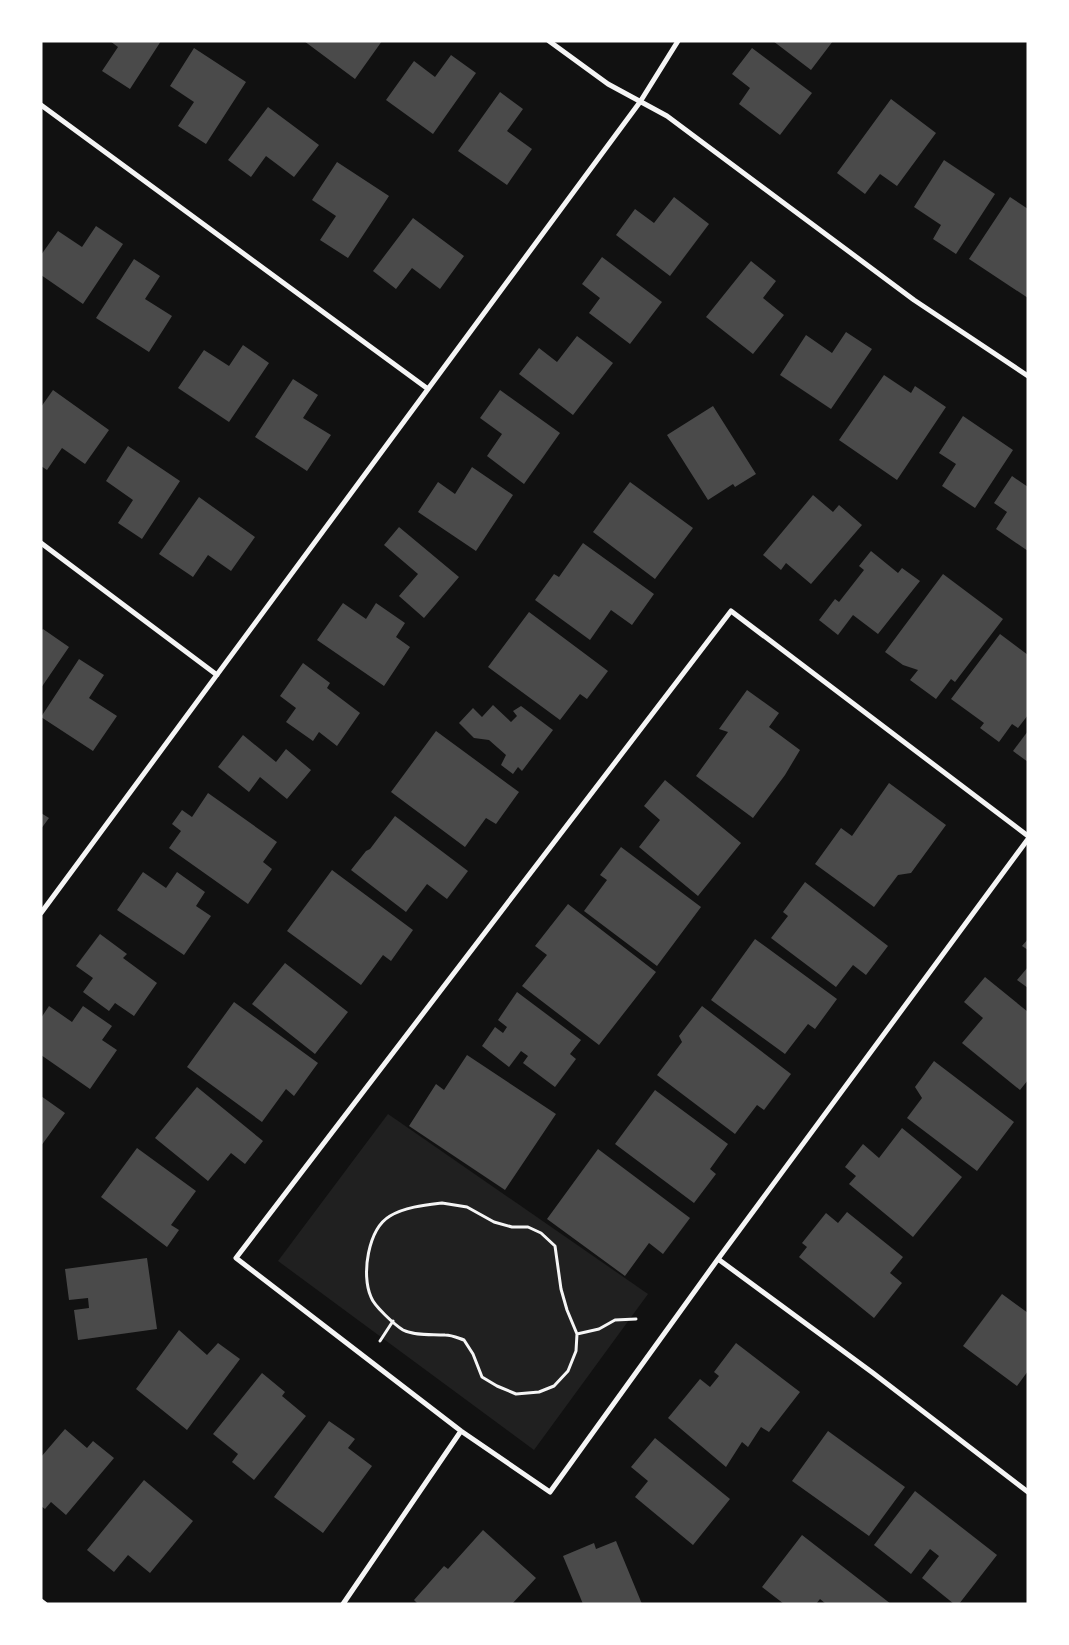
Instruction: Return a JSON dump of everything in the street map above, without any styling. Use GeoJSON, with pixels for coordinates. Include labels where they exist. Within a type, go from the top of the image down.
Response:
{"type":"FeatureCollection","features":[{"type":"Feature","properties":{"kind":"street"},"geometry":{"type":"LineString","coordinates":[[549,41],[608,84],[667,116],[914,300],[1028,376]]}},
{"type":"Feature","properties":{"kind":"street"},"geometry":{"type":"LineString","coordinates":[[41,913],[640,102],[678,41]]}},
{"type":"Feature","properties":{"kind":"street"},"geometry":{"type":"LineString","coordinates":[[41,105],[428,389]]}},
{"type":"Feature","properties":{"kind":"street"},"geometry":{"type":"LineString","coordinates":[[41,543],[217,674]]}},
{"type":"Feature","properties":{"kind":"street"},"geometry":{"type":"LineString","coordinates":[[731,611],[1028,838],[718,1259],[550,1492],[461,1431],[236,1258],[731,611]]}},
{"type":"Feature","properties":{"kind":"street"},"geometry":{"type":"LineString","coordinates":[[718,1259],[873,1373],[1028,1492]]}},
{"type":"Feature","properties":{"kind":"street"},"geometry":{"type":"LineString","coordinates":[[343,1604],[461,1431]]}},
{"type":"Feature","properties":{"kind":"street"},"geometry":{"type":"LineString","coordinates":[[41,1601],[45,1604]]}},
{"type":"Feature","properties":{"kind":"path"},"geometry":{"type":"LineString","coordinates":[[442,1203],[468,1207],[494,1222],[512,1227],[528,1227],[541,1233],[554,1246],[566,1310],[577,1334],[576,1352],[568,1371],[554,1386],[539,1392],[516,1394],[497,1386],[482,1376],[464,1340],[448,1335],[404,1330],[393,1321],[371,1298],[366,1273],[368,1252],[380,1226],[390,1216],[414,1206],[442,1203]]}},
{"type":"Feature","properties":{"kind":"path"},"geometry":{"type":"LineString","coordinates":[[577,1334],[599,1329],[615,1320],[636,1319]]}},
{"type":"Feature","properties":{"kind":"path"},"geometry":{"type":"LineString","coordinates":[[380,1341],[393,1321]]}},
{"type":"Feature","properties":{"kind":"shaded area"},"geometry":{"type":"Polygon","coordinates":[[[388,1114],[648,1294],[534,1450],[278,1261],[388,1114]]]}},
{"type":"Feature","properties":{"kind":"building"},"geometry":{"type":"Polygon","coordinates":[[[110,41],[161,41],[130,89],[102,71],[118,47],[110,41]]]}},
{"type":"Feature","properties":{"kind":"building"},"geometry":{"type":"Polygon","coordinates":[[[304,41],[382,41],[355,79],[304,41]]]}},
{"type":"Feature","properties":{"kind":"building"},"geometry":{"type":"Polygon","coordinates":[[[773,41],[833,41],[811,70],[773,41]]]}},
{"type":"Feature","properties":{"kind":"building"},"geometry":{"type":"Polygon","coordinates":[[[194,48],[246,82],[206,144],[178,126],[194,102],[170,86],[194,48]]]}},
{"type":"Feature","properties":{"kind":"building"},"geometry":{"type":"Polygon","coordinates":[[[752,48],[812,93],[780,135],[739,104],[750,88],[732,74],[752,48]]]}},
{"type":"Feature","properties":{"kind":"building"},"geometry":{"type":"Polygon","coordinates":[[[451,55],[476,73],[433,134],[386,100],[414,61],[435,77],[451,55]]]}},
{"type":"Feature","properties":{"kind":"building"},"geometry":{"type":"Polygon","coordinates":[[[500,92],[523,109],[507,131],[532,149],[507,185],[458,151],[500,92]]]}},
{"type":"Feature","properties":{"kind":"building"},"geometry":{"type":"Polygon","coordinates":[[[891,99],[936,133],[897,186],[880,174],[865,194],[837,173],[891,99]]]}},
{"type":"Feature","properties":{"kind":"building"},"geometry":{"type":"Polygon","coordinates":[[[268,107],[319,145],[294,177],[266,156],[251,177],[228,160],[268,107]]]}},
{"type":"Feature","properties":{"kind":"building"},"geometry":{"type":"Polygon","coordinates":[[[944,160],[995,194],[956,254],[933,239],[941,225],[914,207],[944,160]]]}},
{"type":"Feature","properties":{"kind":"building"},"geometry":{"type":"Polygon","coordinates":[[[337,162],[389,196],[348,258],[320,240],[336,216],[312,200],[337,162]]]}},
{"type":"Feature","properties":{"kind":"building"},"geometry":{"type":"Polygon","coordinates":[[[674,197],[709,224],[670,276],[616,235],[635,209],[654,223],[674,197]]]}},
{"type":"Feature","properties":{"kind":"building"},"geometry":{"type":"Polygon","coordinates":[[[1010,197],[1028,209],[1028,298],[969,259],[1010,197]]]}},
{"type":"Feature","properties":{"kind":"building"},"geometry":{"type":"Polygon","coordinates":[[[413,218],[464,256],[440,289],[412,268],[396,289],[373,271],[413,218]]]}},
{"type":"Feature","properties":{"kind":"building"},"geometry":{"type":"Polygon","coordinates":[[[96,226],[123,244],[83,304],[41,275],[41,255],[58,231],[82,247],[96,226]]]}},
{"type":"Feature","properties":{"kind":"building"},"geometry":{"type":"Polygon","coordinates":[[[602,257],[662,302],[630,344],[589,313],[600,298],[582,284],[602,257]]]}},
{"type":"Feature","properties":{"kind":"building"},"geometry":{"type":"Polygon","coordinates":[[[134,259],[160,276],[145,299],[172,316],[149,352],[96,318],[134,259]]]}},
{"type":"Feature","properties":{"kind":"building"},"geometry":{"type":"Polygon","coordinates":[[[751,261],[776,281],[763,298],[784,315],[753,354],[706,317],[751,261]]]}},
{"type":"Feature","properties":{"kind":"building"},"geometry":{"type":"Polygon","coordinates":[[[846,332],[872,349],[831,409],[780,375],[806,335],[832,353],[846,332]]]}},
{"type":"Feature","properties":{"kind":"building"},"geometry":{"type":"Polygon","coordinates":[[[577,336],[613,363],[573,415],[519,374],[539,348],[557,362],[577,336]]]}},
{"type":"Feature","properties":{"kind":"building"},"geometry":{"type":"Polygon","coordinates":[[[243,345],[269,363],[229,422],[178,388],[204,350],[229,366],[243,345]]]}},
{"type":"Feature","properties":{"kind":"building"},"geometry":{"type":"Polygon","coordinates":[[[884,375],[911,393],[915,386],[946,407],[897,480],[839,440],[884,375]]]}},
{"type":"Feature","properties":{"kind":"building"},"geometry":{"type":"Polygon","coordinates":[[[293,379],[318,395],[303,418],[331,435],[307,471],[255,437],[293,379]]]}},
{"type":"Feature","properties":{"kind":"building"},"geometry":{"type":"Polygon","coordinates":[[[53,390],[109,430],[85,464],[62,448],[47,470],[41,466],[41,407],[53,390]]]}},
{"type":"Feature","properties":{"kind":"building"},"geometry":{"type":"Polygon","coordinates":[[[500,390],[560,433],[524,484],[487,456],[502,434],[480,418],[500,390]]]}},
{"type":"Feature","properties":{"kind":"building"},"geometry":{"type":"Polygon","coordinates":[[[713,406],[756,474],[735,487],[733,484],[708,500],[667,435],[713,406]]]}},
{"type":"Feature","properties":{"kind":"building"},"geometry":{"type":"Polygon","coordinates":[[[963,416],[1013,450],[975,508],[942,486],[956,464],[939,453],[963,416]]]}},
{"type":"Feature","properties":{"kind":"building"},"geometry":{"type":"Polygon","coordinates":[[[128,446],[180,481],[142,539],[118,523],[133,500],[106,481],[128,446]]]}},
{"type":"Feature","properties":{"kind":"building"},"geometry":{"type":"Polygon","coordinates":[[[472,467],[513,495],[476,551],[418,512],[438,482],[455,494],[472,467]]]}},
{"type":"Feature","properties":{"kind":"building"},"geometry":{"type":"Polygon","coordinates":[[[1012,476],[1028,487],[1028,551],[996,529],[1007,512],[994,503],[1012,476]]]}},
{"type":"Feature","properties":{"kind":"building"},"geometry":{"type":"Polygon","coordinates":[[[630,482],[693,528],[655,579],[593,532],[630,482]]]}},
{"type":"Feature","properties":{"kind":"building"},"geometry":{"type":"Polygon","coordinates":[[[813,495],[833,512],[839,505],[862,525],[811,584],[786,563],[781,570],[763,555],[813,495]]]}},
{"type":"Feature","properties":{"kind":"building"},"geometry":{"type":"Polygon","coordinates":[[[199,497],[255,537],[231,571],[208,555],[193,577],[159,554],[199,497]]]}},
{"type":"Feature","properties":{"kind":"building"},"geometry":{"type":"Polygon","coordinates":[[[399,527],[459,577],[424,618],[399,596],[418,574],[384,545],[399,527]]]}},
{"type":"Feature","properties":{"kind":"building"},"geometry":{"type":"Polygon","coordinates":[[[583,543],[654,594],[632,625],[611,610],[590,640],[535,600],[554,574],[559,577],[583,543]]]}},
{"type":"Feature","properties":{"kind":"building"},"geometry":{"type":"Polygon","coordinates":[[[871,551],[898,573],[902,568],[920,581],[878,634],[853,615],[838,635],[819,620],[835,599],[839,602],[864,570],[859,566],[871,551]]]}},
{"type":"Feature","properties":{"kind":"building"},"geometry":{"type":"Polygon","coordinates":[[[943,574],[1003,619],[955,682],[951,679],[936,699],[910,680],[918,670],[903,665],[885,652],[943,574]]]}},
{"type":"Feature","properties":{"kind":"building"},"geometry":{"type":"Polygon","coordinates":[[[343,603],[366,619],[376,603],[405,623],[396,637],[410,647],[384,686],[317,640],[343,603]]]}},
{"type":"Feature","properties":{"kind":"building"},"geometry":{"type":"Polygon","coordinates":[[[529,612],[608,671],[587,699],[580,694],[560,720],[488,667],[529,612]]]}},
{"type":"Feature","properties":{"kind":"building"},"geometry":{"type":"Polygon","coordinates":[[[43,629],[69,647],[41,688],[41,631],[43,629]]]}},
{"type":"Feature","properties":{"kind":"building"},"geometry":{"type":"Polygon","coordinates":[[[1000,634],[1028,655],[1028,715],[1018,728],[1012,724],[999,742],[980,728],[984,723],[951,699],[1000,634]]]}},
{"type":"Feature","properties":{"kind":"building"},"geometry":{"type":"Polygon","coordinates":[[[79,659],[104,675],[89,698],[117,716],[93,751],[41,717],[79,659]]]}},
{"type":"Feature","properties":{"kind":"building"},"geometry":{"type":"Polygon","coordinates":[[[303,663],[330,683],[327,688],[360,713],[337,746],[319,732],[313,741],[286,722],[296,708],[280,696],[303,663]]]}},
{"type":"Feature","properties":{"kind":"building"},"geometry":{"type":"Polygon","coordinates":[[[747,690],[779,713],[769,727],[800,750],[785,775],[753,818],[696,776],[728,732],[719,729],[747,690]]]}},
{"type":"Feature","properties":{"kind":"building"},"geometry":{"type":"Polygon","coordinates":[[[493,705],[511,722],[517,716],[513,711],[521,706],[553,730],[522,771],[518,767],[513,774],[501,765],[506,755],[489,740],[474,738],[459,723],[473,708],[482,717],[493,705]]]}},
{"type":"Feature","properties":{"kind":"building"},"geometry":{"type":"Polygon","coordinates":[[[436,731],[519,792],[496,824],[486,818],[465,847],[391,792],[436,731]]]}},
{"type":"Feature","properties":{"kind":"building"},"geometry":{"type":"Polygon","coordinates":[[[1028,731],[1028,762],[1013,751],[1028,731]]]}},
{"type":"Feature","properties":{"kind":"building"},"geometry":{"type":"Polygon","coordinates":[[[243,735],[276,762],[286,749],[311,770],[287,799],[260,777],[249,792],[218,767],[243,735]]]}},
{"type":"Feature","properties":{"kind":"building"},"geometry":{"type":"Polygon","coordinates":[[[665,780],[741,843],[698,896],[639,847],[660,820],[644,806],[665,780]]]}},
{"type":"Feature","properties":{"kind":"building"},"geometry":{"type":"Polygon","coordinates":[[[889,783],[946,825],[911,873],[898,875],[874,907],[815,864],[841,828],[852,836],[889,783]]]}},
{"type":"Feature","properties":{"kind":"building"},"geometry":{"type":"Polygon","coordinates":[[[208,793],[277,842],[263,862],[272,869],[248,904],[169,848],[181,831],[172,824],[182,810],[192,817],[208,793]]]}},
{"type":"Feature","properties":{"kind":"building"},"geometry":{"type":"Polygon","coordinates":[[[41,813],[49,818],[41,829],[41,813]]]}},
{"type":"Feature","properties":{"kind":"building"},"geometry":{"type":"Polygon","coordinates":[[[395,816],[468,871],[447,899],[427,884],[406,912],[351,870],[395,816]]]}},
{"type":"Feature","properties":{"kind":"building"},"geometry":{"type":"Polygon","coordinates":[[[621,847],[701,907],[657,966],[584,911],[607,880],[600,875],[621,847]]]}},
{"type":"Feature","properties":{"kind":"building"},"geometry":{"type":"Polygon","coordinates":[[[332,870],[413,930],[391,961],[383,955],[361,985],[287,931],[332,870]]]}},
{"type":"Feature","properties":{"kind":"building"},"geometry":{"type":"Polygon","coordinates":[[[143,872],[166,888],[177,872],[205,892],[196,906],[211,916],[184,955],[117,910],[143,872]]]}},
{"type":"Feature","properties":{"kind":"building"},"geometry":{"type":"Polygon","coordinates":[[[805,882],[888,946],[866,975],[853,965],[836,987],[771,938],[788,916],[783,912],[805,882]]]}},
{"type":"Feature","properties":{"kind":"building"},"geometry":{"type":"Polygon","coordinates":[[[568,904],[656,972],[599,1045],[522,986],[547,955],[535,946],[568,904]]]}},
{"type":"Feature","properties":{"kind":"building"},"geometry":{"type":"Polygon","coordinates":[[[100,934],[127,954],[123,958],[157,983],[134,1016],[115,1003],[109,1011],[83,992],[93,978],[76,966],[100,934]]]}},
{"type":"Feature","properties":{"kind":"building"},"geometry":{"type":"Polygon","coordinates":[[[755,939],[837,999],[815,1029],[808,1024],[785,1054],[711,1000],[755,939]]]}},
{"type":"Feature","properties":{"kind":"building"},"geometry":{"type":"Polygon","coordinates":[[[1028,939],[1028,950],[1022,946],[1028,939]]]}},
{"type":"Feature","properties":{"kind":"building"},"geometry":{"type":"Polygon","coordinates":[[[285,963],[348,1012],[315,1054],[252,1004],[285,963]]]}},
{"type":"Feature","properties":{"kind":"building"},"geometry":{"type":"Polygon","coordinates":[[[1028,967],[1028,988],[1017,980],[1028,967]]]}},
{"type":"Feature","properties":{"kind":"building"},"geometry":{"type":"Polygon","coordinates":[[[985,977],[1028,1012],[1028,1080],[1020,1090],[962,1043],[983,1018],[964,1002],[985,977]]]}},
{"type":"Feature","properties":{"kind":"building"},"geometry":{"type":"Polygon","coordinates":[[[517,992],[581,1040],[570,1054],[576,1059],[555,1087],[523,1063],[528,1056],[521,1051],[509,1067],[482,1046],[495,1027],[503,1033],[507,1027],[498,1020],[517,992]]]}},
{"type":"Feature","properties":{"kind":"building"},"geometry":{"type":"Polygon","coordinates":[[[234,1002],[318,1063],[294,1096],[286,1089],[262,1122],[187,1067],[234,1002]]]}},
{"type":"Feature","properties":{"kind":"building"},"geometry":{"type":"Polygon","coordinates":[[[49,1006],[72,1022],[83,1006],[112,1026],[102,1040],[117,1050],[90,1089],[41,1055],[41,1018],[49,1006]]]}},
{"type":"Feature","properties":{"kind":"building"},"geometry":{"type":"Polygon","coordinates":[[[702,1006],[791,1074],[764,1110],[757,1105],[735,1134],[657,1075],[682,1042],[679,1036],[702,1006]]]}},
{"type":"Feature","properties":{"kind":"building"},"geometry":{"type":"Polygon","coordinates":[[[467,1055],[556,1114],[505,1190],[409,1126],[436,1084],[444,1090],[467,1055]]]}},
{"type":"Feature","properties":{"kind":"building"},"geometry":{"type":"Polygon","coordinates":[[[934,1061],[1014,1122],[977,1171],[907,1118],[922,1098],[915,1087],[934,1061]]]}},
{"type":"Feature","properties":{"kind":"building"},"geometry":{"type":"Polygon","coordinates":[[[197,1087],[263,1141],[245,1164],[231,1153],[208,1181],[155,1138],[197,1087]]]}},
{"type":"Feature","properties":{"kind":"building"},"geometry":{"type":"Polygon","coordinates":[[[655,1090],[728,1144],[710,1169],[716,1174],[694,1203],[615,1144],[655,1090]]]}},
{"type":"Feature","properties":{"kind":"building"},"geometry":{"type":"Polygon","coordinates":[[[41,1096],[65,1113],[41,1146],[41,1096]]]}},
{"type":"Feature","properties":{"kind":"building"},"geometry":{"type":"Polygon","coordinates":[[[902,1128],[962,1177],[913,1237],[849,1184],[856,1176],[845,1167],[863,1144],[879,1158],[902,1128]]]}},
{"type":"Feature","properties":{"kind":"building"},"geometry":{"type":"Polygon","coordinates":[[[137,1148],[196,1191],[171,1225],[179,1230],[167,1247],[101,1197],[137,1148]]]}},
{"type":"Feature","properties":{"kind":"building"},"geometry":{"type":"Polygon","coordinates":[[[598,1149],[690,1218],[663,1254],[649,1243],[625,1276],[547,1219],[598,1149]]]}},
{"type":"Feature","properties":{"kind":"building"},"geometry":{"type":"Polygon","coordinates":[[[847,1212],[903,1257],[890,1273],[902,1283],[874,1318],[799,1257],[807,1247],[802,1243],[826,1213],[838,1223],[847,1212]]]}},
{"type":"Feature","properties":{"kind":"building"},"geometry":{"type":"Polygon","coordinates":[[[147,1258],[157,1329],[78,1340],[74,1310],[89,1308],[88,1298],[69,1300],[65,1269],[147,1258]]]}},
{"type":"Feature","properties":{"kind":"building"},"geometry":{"type":"Polygon","coordinates":[[[1002,1294],[1028,1313],[1028,1371],[1017,1386],[963,1346],[1002,1294]]]}},
{"type":"Feature","properties":{"kind":"building"},"geometry":{"type":"Polygon","coordinates":[[[179,1330],[207,1355],[218,1343],[240,1359],[187,1430],[136,1389],[179,1330]]]}},
{"type":"Feature","properties":{"kind":"building"},"geometry":{"type":"Polygon","coordinates":[[[736,1343],[800,1392],[769,1432],[761,1427],[748,1447],[742,1442],[726,1467],[668,1418],[700,1379],[710,1387],[719,1376],[714,1372],[736,1343]]]}},
{"type":"Feature","properties":{"kind":"building"},"geometry":{"type":"Polygon","coordinates":[[[262,1373],[285,1392],[282,1396],[306,1416],[254,1480],[232,1462],[238,1454],[213,1434],[262,1373]]]}},
{"type":"Feature","properties":{"kind":"building"},"geometry":{"type":"Polygon","coordinates":[[[329,1421],[355,1439],[348,1448],[372,1466],[323,1533],[274,1497],[329,1421]]]}},
{"type":"Feature","properties":{"kind":"building"},"geometry":{"type":"Polygon","coordinates":[[[65,1429],[87,1448],[93,1441],[114,1458],[66,1515],[51,1502],[45,1509],[41,1506],[41,1457],[65,1429]]]}},
{"type":"Feature","properties":{"kind":"building"},"geometry":{"type":"Polygon","coordinates":[[[828,1431],[905,1487],[869,1536],[792,1481],[828,1431]]]}},
{"type":"Feature","properties":{"kind":"building"},"geometry":{"type":"Polygon","coordinates":[[[655,1438],[730,1499],[693,1545],[635,1497],[648,1481],[631,1467],[655,1438]]]}},
{"type":"Feature","properties":{"kind":"building"},"geometry":{"type":"Polygon","coordinates":[[[144,1480],[193,1521],[150,1573],[128,1555],[114,1572],[87,1550],[144,1480]]]}},
{"type":"Feature","properties":{"kind":"building"},"geometry":{"type":"Polygon","coordinates":[[[915,1491],[997,1555],[959,1604],[954,1604],[922,1578],[939,1556],[930,1549],[911,1574],[874,1545],[915,1491]]]}},
{"type":"Feature","properties":{"kind":"building"},"geometry":{"type":"Polygon","coordinates":[[[483,1530],[536,1578],[512,1604],[418,1604],[414,1600],[444,1566],[448,1569],[483,1530]]]}},
{"type":"Feature","properties":{"kind":"building"},"geometry":{"type":"Polygon","coordinates":[[[802,1535],[891,1604],[826,1604],[820,1599],[816,1604],[784,1604],[762,1587],[802,1535]]]}},
{"type":"Feature","properties":{"kind":"building"},"geometry":{"type":"Polygon","coordinates":[[[616,1541],[642,1604],[583,1604],[563,1556],[594,1543],[596,1549],[616,1541]]]}}]}
